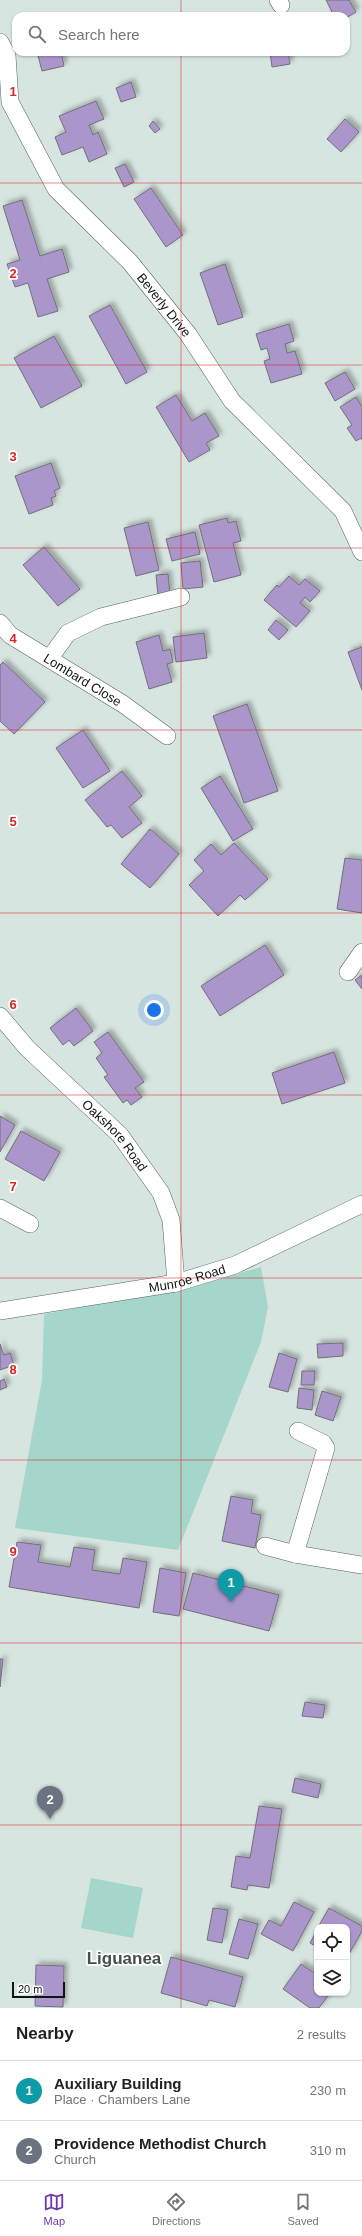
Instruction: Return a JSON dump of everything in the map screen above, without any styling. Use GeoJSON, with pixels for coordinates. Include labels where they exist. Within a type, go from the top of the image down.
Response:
{"type":"FeatureCollection","features":[{"type":"Feature","properties":{"kind":"street","name":"Beverly Drive"},"geometry":{"type":"LineString","coordinates":[[0,42],[7,55],[5,106],[56,189],[130,262],[188,334],[232,400],[343,510],[362,552]]}},
{"type":"Feature","properties":{"kind":"street"},"geometry":{"type":"LineString","coordinates":[[49,659],[68,633],[101,618],[181,597]]}},
{"type":"Feature","properties":{"kind":"street","name":"Lombard Close"},"geometry":{"type":"LineString","coordinates":[[0,623],[10,635],[123,704],[167,736]]}},
{"type":"Feature","properties":{"kind":"street"},"geometry":{"type":"LineString","coordinates":[[348,972],[362,952]]}},
{"type":"Feature","properties":{"kind":"street","name":"Oakshore Road"},"geometry":{"type":"LineString","coordinates":[[0,1016],[26,1048],[120,1135],[157,1186],[171,1220],[176,1283]]}},
{"type":"Feature","properties":{"kind":"street","name":"Munroe Road"},"geometry":{"type":"LineString","coordinates":[[0,1311],[176,1283],[235,1265],[362,1204]]}},
{"type":"Feature","properties":{"kind":"street"},"geometry":{"type":"LineString","coordinates":[[0,1208],[30,1224]]}},
{"type":"Feature","properties":{"kind":"street"},"geometry":{"type":"LineString","coordinates":[[295,1554],[326,1448],[323,1443],[298,1431]]}},
{"type":"Feature","properties":{"kind":"street"},"geometry":{"type":"LineString","coordinates":[[265,1546],[295,1554],[362,1565]]}},
{"type":"Feature","properties":{"kind":"green space"},"geometry":{"type":"Polygon","coordinates":[[[261,1267],[268,1307],[261,1342],[178,1550],[15,1528],[42,1380],[44,1314],[187,1288],[261,1267]]]}},
{"type":"Feature","properties":{"kind":"green space"},"geometry":{"type":"Polygon","coordinates":[[[91,1878],[143,1888],[133,1938],[81,1928],[91,1878]]]}},
{"type":"Feature","properties":{"kind":"building"},"geometry":{"type":"Polygon","coordinates":[[[326,0],[349,0],[356,12],[350,16],[350,12],[332,12],[326,0]]]}},
{"type":"Feature","properties":{"kind":"building"},"geometry":{"type":"Polygon","coordinates":[[[38,56],[62,56],[64,66],[42,71],[38,56]]]}},
{"type":"Feature","properties":{"kind":"building"},"geometry":{"type":"Polygon","coordinates":[[[271,56],[289,56],[290,64],[272,67],[271,56]]]}},
{"type":"Feature","properties":{"kind":"building"},"geometry":{"type":"Polygon","coordinates":[[[131,82],[136,97],[121,102],[116,88],[131,82]]]}},
{"type":"Feature","properties":{"kind":"building"},"geometry":{"type":"Polygon","coordinates":[[[96,101],[104,119],[89,125],[93,135],[98,132],[107,154],[89,162],[83,147],[62,155],[55,137],[66,132],[59,116],[96,101]]]}},
{"type":"Feature","properties":{"kind":"building"},"geometry":{"type":"Polygon","coordinates":[[[345,119],[359,132],[341,152],[327,139],[345,119]]]}},
{"type":"Feature","properties":{"kind":"building"},"geometry":{"type":"Polygon","coordinates":[[[153,121],[160,129],[155,133],[149,126],[153,121]]]}},
{"type":"Feature","properties":{"kind":"building"},"geometry":{"type":"Polygon","coordinates":[[[125,164],[134,182],[124,187],[115,168],[125,164]]]}},
{"type":"Feature","properties":{"kind":"building"},"geometry":{"type":"Polygon","coordinates":[[[151,188],[183,235],[166,247],[134,199],[151,188]]]}},
{"type":"Feature","properties":{"kind":"building"},"geometry":{"type":"Polygon","coordinates":[[[22,200],[40,256],[62,249],[69,272],[47,279],[58,311],[38,317],[28,283],[15,287],[7,264],[20,260],[3,206],[22,200]]]}},
{"type":"Feature","properties":{"kind":"building"},"geometry":{"type":"Polygon","coordinates":[[[225,264],[243,317],[218,325],[200,273],[225,264]]]}},
{"type":"Feature","properties":{"kind":"building"},"geometry":{"type":"Polygon","coordinates":[[[110,305],[147,372],[126,384],[89,316],[110,305]]]}},
{"type":"Feature","properties":{"kind":"building"},"geometry":{"type":"Polygon","coordinates":[[[289,324],[294,341],[285,344],[287,353],[295,351],[302,374],[271,383],[264,361],[270,359],[267,348],[261,350],[256,334],[289,324]]]}},
{"type":"Feature","properties":{"kind":"building"},"geometry":{"type":"Polygon","coordinates":[[[54,336],[82,386],[41,408],[14,358],[54,336]]]}},
{"type":"Feature","properties":{"kind":"building"},"geometry":{"type":"Polygon","coordinates":[[[345,372],[355,389],[335,401],[325,383],[345,372]]]}},
{"type":"Feature","properties":{"kind":"building"},"geometry":{"type":"Polygon","coordinates":[[[176,395],[192,421],[205,413],[219,436],[206,443],[210,450],[189,462],[156,407],[176,395]]]}},
{"type":"Feature","properties":{"kind":"building"},"geometry":{"type":"Polygon","coordinates":[[[356,397],[362,407],[362,440],[361,438],[356,441],[347,428],[352,425],[340,407],[356,397]]]}},
{"type":"Feature","properties":{"kind":"building"},"geometry":{"type":"Polygon","coordinates":[[[51,463],[60,488],[54,491],[56,496],[51,498],[53,505],[29,514],[15,476],[51,463]]]}},
{"type":"Feature","properties":{"kind":"building"},"geometry":{"type":"Polygon","coordinates":[[[227,518],[228,523],[236,521],[241,541],[233,543],[241,575],[214,582],[199,525],[227,518]]]}},
{"type":"Feature","properties":{"kind":"building"},"geometry":{"type":"Polygon","coordinates":[[[148,522],[159,570],[136,576],[124,528],[148,522]]]}},
{"type":"Feature","properties":{"kind":"building"},"geometry":{"type":"Polygon","coordinates":[[[195,532],[200,554],[172,561],[166,539],[195,532]]]}},
{"type":"Feature","properties":{"kind":"building"},"geometry":{"type":"Polygon","coordinates":[[[44,547],[80,589],[58,606],[23,565],[44,547]]]}},
{"type":"Feature","properties":{"kind":"building"},"geometry":{"type":"Polygon","coordinates":[[[200,561],[203,587],[183,589],[181,563],[200,561]]]}},
{"type":"Feature","properties":{"kind":"building"},"geometry":{"type":"Polygon","coordinates":[[[168,574],[170,594],[158,595],[156,575],[168,574]]]}},
{"type":"Feature","properties":{"kind":"building"},"geometry":{"type":"Polygon","coordinates":[[[289,576],[299,585],[305,579],[320,591],[310,602],[305,597],[300,603],[310,611],[296,627],[264,600],[277,585],[279,587],[289,576]]]}},
{"type":"Feature","properties":{"kind":"building"},"geometry":{"type":"Polygon","coordinates":[[[276,620],[288,630],[279,640],[268,630],[276,620]]]}},
{"type":"Feature","properties":{"kind":"building"},"geometry":{"type":"Polygon","coordinates":[[[204,633],[207,658],[176,662],[173,637],[204,633]]]}},
{"type":"Feature","properties":{"kind":"building"},"geometry":{"type":"Polygon","coordinates":[[[159,635],[163,651],[170,649],[173,662],[167,664],[172,682],[149,689],[136,642],[159,635]]]}},
{"type":"Feature","properties":{"kind":"building"},"geometry":{"type":"Polygon","coordinates":[[[362,647],[362,690],[348,652],[362,647]]]}},
{"type":"Feature","properties":{"kind":"building"},"geometry":{"type":"Polygon","coordinates":[[[3,662],[45,702],[14,734],[0,721],[0,665],[3,662]]]}},
{"type":"Feature","properties":{"kind":"building"},"geometry":{"type":"Polygon","coordinates":[[[247,704],[278,791],[244,803],[213,716],[247,704]]]}},
{"type":"Feature","properties":{"kind":"building"},"geometry":{"type":"Polygon","coordinates":[[[83,730],[110,771],[83,788],[56,748],[83,730]]]}},
{"type":"Feature","properties":{"kind":"building"},"geometry":{"type":"Polygon","coordinates":[[[122,771],[142,796],[129,807],[142,823],[122,838],[111,825],[107,827],[85,800],[122,771]]]}},
{"type":"Feature","properties":{"kind":"building"},"geometry":{"type":"Polygon","coordinates":[[[220,776],[253,829],[233,841],[201,788],[220,776]]]}},
{"type":"Feature","properties":{"kind":"building"},"geometry":{"type":"Polygon","coordinates":[[[150,829],[179,854],[150,888],[121,864],[150,829]]]}},
{"type":"Feature","properties":{"kind":"building"},"geometry":{"type":"Polygon","coordinates":[[[234,843],[268,879],[245,900],[240,895],[218,916],[189,885],[204,871],[194,860],[211,844],[221,855],[234,843]]]}},
{"type":"Feature","properties":{"kind":"building"},"geometry":{"type":"Polygon","coordinates":[[[345,858],[362,860],[362,913],[337,909],[345,858]]]}},
{"type":"Feature","properties":{"kind":"building"},"geometry":{"type":"Polygon","coordinates":[[[265,945],[284,975],[220,1016],[201,986],[265,945]]]}},
{"type":"Feature","properties":{"kind":"building"},"geometry":{"type":"Polygon","coordinates":[[[362,975],[362,989],[355,980],[362,975]]]}},
{"type":"Feature","properties":{"kind":"building"},"geometry":{"type":"Polygon","coordinates":[[[76,1008],[93,1031],[74,1046],[69,1040],[63,1045],[50,1028],[76,1008]]]}},
{"type":"Feature","properties":{"kind":"building"},"geometry":{"type":"Polygon","coordinates":[[[108,1032],[144,1082],[135,1088],[142,1097],[131,1105],[127,1100],[123,1103],[104,1077],[108,1075],[96,1058],[102,1053],[94,1042],[108,1032]]]}},
{"type":"Feature","properties":{"kind":"building"},"geometry":{"type":"Polygon","coordinates":[[[334,1052],[345,1083],[282,1104],[272,1073],[334,1052]]]}},
{"type":"Feature","properties":{"kind":"building"},"geometry":{"type":"Polygon","coordinates":[[[0,1116],[15,1125],[0,1152],[0,1116]]]}},
{"type":"Feature","properties":{"kind":"building"},"geometry":{"type":"Polygon","coordinates":[[[21,1131],[60,1152],[44,1181],[5,1159],[21,1131]]]}},
{"type":"Feature","properties":{"kind":"building"},"geometry":{"type":"Polygon","coordinates":[[[343,1343],[343,1356],[318,1358],[317,1344],[343,1343]]]}},
{"type":"Feature","properties":{"kind":"building"},"geometry":{"type":"Polygon","coordinates":[[[0,1344],[4,1355],[10,1353],[14,1365],[0,1370],[0,1344]]]}},
{"type":"Feature","properties":{"kind":"building"},"geometry":{"type":"Polygon","coordinates":[[[279,1353],[297,1359],[288,1392],[269,1387],[279,1353]]]}},
{"type":"Feature","properties":{"kind":"building"},"geometry":{"type":"Polygon","coordinates":[[[302,1371],[315,1371],[314,1385],[301,1385],[302,1371]]]}},
{"type":"Feature","properties":{"kind":"building"},"geometry":{"type":"Polygon","coordinates":[[[4,1379],[7,1387],[0,1390],[0,1381],[4,1379]]]}},
{"type":"Feature","properties":{"kind":"building"},"geometry":{"type":"Polygon","coordinates":[[[299,1388],[314,1390],[312,1410],[297,1408],[299,1388]]]}},
{"type":"Feature","properties":{"kind":"building"},"geometry":{"type":"Polygon","coordinates":[[[322,1391],[341,1397],[333,1421],[315,1415],[322,1391]]]}},
{"type":"Feature","properties":{"kind":"building"},"geometry":{"type":"Polygon","coordinates":[[[231,1496],[253,1500],[251,1513],[261,1515],[255,1548],[222,1541],[231,1496]]]}},
{"type":"Feature","properties":{"kind":"building"},"geometry":{"type":"Polygon","coordinates":[[[17,1542],[41,1545],[38,1562],[70,1567],[74,1547],[95,1550],[92,1570],[120,1574],[123,1558],[147,1562],[139,1608],[9,1587],[17,1542]]]}},
{"type":"Feature","properties":{"kind":"building"},"geometry":{"type":"Polygon","coordinates":[[[160,1568],[186,1573],[179,1616],[153,1612],[160,1568]]]}},
{"type":"Feature","properties":{"kind":"building"},"geometry":{"type":"Polygon","coordinates":[[[193,1573],[279,1595],[269,1631],[183,1609],[193,1573]]]}},
{"type":"Feature","properties":{"kind":"building"},"geometry":{"type":"Polygon","coordinates":[[[0,1659],[3,1659],[0,1687],[0,1659]]]}},
{"type":"Feature","properties":{"kind":"building"},"geometry":{"type":"Polygon","coordinates":[[[305,1702],[325,1705],[323,1718],[302,1716],[305,1702]]]}},
{"type":"Feature","properties":{"kind":"building"},"geometry":{"type":"Polygon","coordinates":[[[295,1778],[321,1784],[318,1798],[292,1792],[295,1778]]]}},
{"type":"Feature","properties":{"kind":"building"},"geometry":{"type":"Polygon","coordinates":[[[259,1806],[282,1809],[269,1888],[248,1885],[247,1890],[231,1887],[236,1856],[250,1858],[259,1806]]]}},
{"type":"Feature","properties":{"kind":"building"},"geometry":{"type":"Polygon","coordinates":[[[294,1902],[314,1912],[293,1951],[261,1934],[269,1920],[281,1926],[294,1902]]]}},
{"type":"Feature","properties":{"kind":"building"},"geometry":{"type":"Polygon","coordinates":[[[213,1908],[228,1910],[222,1943],[207,1940],[213,1908]]]}},
{"type":"Feature","properties":{"kind":"building"},"geometry":{"type":"Polygon","coordinates":[[[329,1908],[362,1926],[362,1931],[350,1952],[350,1924],[320,1924],[329,1908]]]}},
{"type":"Feature","properties":{"kind":"building"},"geometry":{"type":"Polygon","coordinates":[[[239,1919],[258,1924],[248,1959],[229,1954],[239,1919]]]}},
{"type":"Feature","properties":{"kind":"building"},"geometry":{"type":"Polygon","coordinates":[[[314,1936],[314,1945],[310,1943],[314,1936]]]}},
{"type":"Feature","properties":{"kind":"building"},"geometry":{"type":"Polygon","coordinates":[[[171,1957],[243,1977],[235,2007],[209,2000],[207,2006],[161,1993],[171,1957]]]}},
{"type":"Feature","properties":{"kind":"building"},"geometry":{"type":"Polygon","coordinates":[[[301,1964],[314,1973],[314,1996],[328,1996],[319,2008],[310,2008],[283,1989],[301,1964]]]}},
{"type":"Feature","properties":{"kind":"building"},"geometry":{"type":"Polygon","coordinates":[[[36,1965],[64,1966],[63,2007],[35,2006],[36,1965]]]}},
{"type":"Feature","properties":{"kind":"place","name":"Auxiliary Building"},"geometry":{"type":"Point","coordinates":[231,1602]}},
{"type":"Feature","properties":{"kind":"place","name":"Providence Methodist Church"},"geometry":{"type":"Point","coordinates":[50,1819]}},
{"type":"Feature","properties":{"kind":"district","name":"Liguanea"},"geometry":{"type":"Point","coordinates":[124,1958]}}]}
